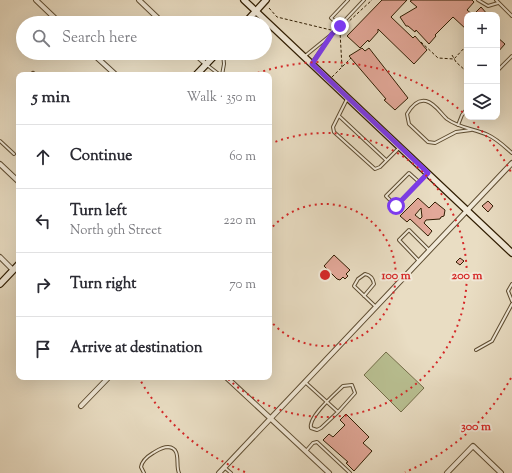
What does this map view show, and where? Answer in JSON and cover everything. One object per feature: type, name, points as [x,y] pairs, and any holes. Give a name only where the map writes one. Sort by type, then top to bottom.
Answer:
[{"type":"street","points":[[36,0],[53,16]]},
{"type":"street","points":[[139,0],[156,16]]},
{"type":"street","points":[[244,0],[260,16]]},
{"type":"street","points":[[252,16],[266,0]]},
{"type":"street","points":[[272,27],[512,253]]},
{"type":"street","points":[[99,60],[111,71]]},
{"type":"street","points":[[202,60],[206,64]]},
{"type":"street","points":[[199,72],[210,60]]},
{"type":"street","points":[[219,473],[512,163]]},
{"type":"street","points":[[0,164],[16,179]]},
{"type":"street","points":[[0,257],[13,270]]},
{"type":"street","points":[[0,284],[16,267]]},
{"type":"street","points":[[81,406],[106,380]]},
{"type":"street","points":[[229,380],[329,473]]},
{"type":"street","points":[[447,473],[472,446],[501,473]]},
{"type":"lane","points":[[340,26],[331,18],[348,0]]},
{"type":"lane","points":[[304,57],[332,34],[364,0]]},
{"type":"lane","points":[[478,0],[488,6],[498,3]]},
{"type":"lane","points":[[496,0],[512,16]]},
{"type":"lane","points":[[312,64],[332,34]]},
{"type":"lane","points":[[500,69],[512,56]]},
{"type":"lane","points":[[222,72],[224,60]]},
{"type":"lane","points":[[206,64],[217,72]]},
{"type":"lane","points":[[348,98],[333,127],[334,132],[375,169],[378,169],[400,147]]},
{"type":"lane","points":[[471,130],[456,132],[435,143],[428,142],[408,124],[407,114],[414,104],[424,101],[431,103],[448,120],[493,138],[512,153]]},
{"type":"lane","points":[[458,124],[464,113]]},
{"type":"lane","points":[[339,116],[387,160]]},
{"type":"lane","points":[[0,141],[14,154]]},
{"type":"lane","points":[[419,182],[409,173],[386,196],[396,206],[428,173]]},
{"type":"lane","points":[[420,261],[399,240],[409,230],[429,250]]},
{"type":"lane","points":[[364,296],[374,284],[373,278],[368,274],[364,274],[358,278],[354,286],[364,296],[376,307]]},
{"type":"lane","points":[[476,350],[492,341],[512,302],[508,291],[512,284]]},
{"type":"lane","points":[[305,382],[338,412]]},
{"type":"lane","points":[[352,385],[355,389],[354,396],[338,412],[322,428],[317,430],[311,428],[311,421],[327,402],[343,386],[352,385]]},
{"type":"lane","points":[[306,451],[313,443],[317,442],[350,473]]},
{"type":"lane","points":[[144,473],[141,467],[146,459],[161,448],[170,447],[176,452],[176,466],[179,473]]},
{"type":"lane","points":[[224,468],[231,473]]},
{"type":"path","points":[[342,67],[341,30],[372,0]]},
{"type":"path","points":[[269,8],[277,17],[331,30]]},
{"type":"path","points":[[421,42],[438,58],[454,58],[464,48]]},
{"type":"path","points":[[452,55],[464,69]]},
{"type":"path","points":[[331,78],[351,58]]},
{"type":"path","points":[[342,61],[348,60]]},
{"type":"green space","points":[[386,352],[424,388],[401,412],[364,375]]},
{"type":"building","points":[[382,0],[407,0],[391,17],[413,38],[415,36],[427,50],[414,64],[378,29],[378,32],[369,42],[368,40],[360,48],[347,36]]},
{"type":"building","points":[[472,0],[474,2],[467,10],[469,12],[464,12],[464,27],[453,17],[435,35],[436,36],[429,44],[416,30],[415,32],[406,26],[400,17],[417,7],[410,1]]},
{"type":"building","points":[[481,7],[485,12],[476,12]]},
{"type":"building","points":[[500,40],[505,44],[500,50]]},
{"type":"building","points":[[362,48],[365,51],[369,48],[408,98],[395,110],[384,100],[386,99],[349,56]]},
{"type":"building","points":[[418,198],[429,208],[435,202],[445,210],[444,216],[440,219],[426,220],[424,223],[432,231],[428,236],[410,219],[407,222],[400,216]],"holes":[[[421,208],[422,217],[420,219],[415,215]]]},
{"type":"building","points":[[488,201],[493,206],[488,212],[482,206]]},
{"type":"building","points":[[334,255],[350,270],[346,274],[348,276],[345,279],[343,277],[340,280],[337,279],[324,266]]},
{"type":"building","points":[[460,258],[464,261],[460,265],[456,262]]},
{"type":"building","points":[[346,414],[369,437],[363,443],[372,451],[354,471],[346,463],[348,462],[323,440],[329,434],[333,437],[345,425],[340,420]]},
{"type":"route","points":[[340,26],[332,34],[312,64],[428,173],[396,206]]}]
